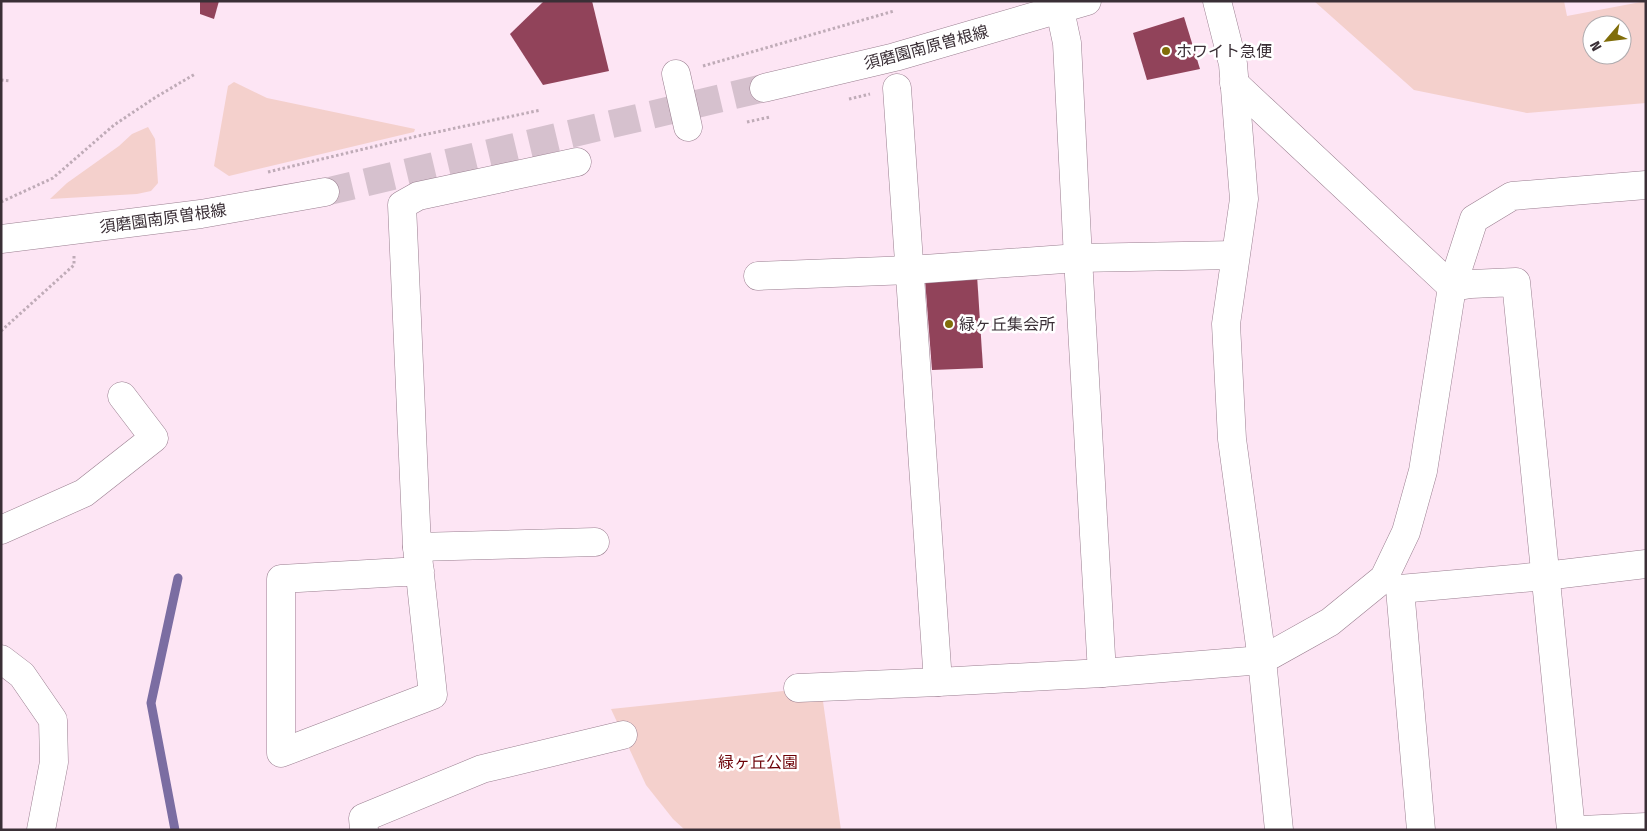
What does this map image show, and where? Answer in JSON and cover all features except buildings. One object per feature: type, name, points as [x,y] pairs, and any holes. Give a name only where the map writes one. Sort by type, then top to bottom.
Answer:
[{"type":"street","name":"須磨園南原曽根線","points":[[764,88],[895,57],[1087,1]]},
{"type":"street","points":[[1217,1],[1233,64],[1244,198],[1226,324],[1232,439],[1262,660],[1279,830]]},
{"type":"street","points":[[1060,10],[1067,43],[1102,673]]},
{"type":"street","points":[[676,74],[688,127]]},
{"type":"street","points":[[1234,83],[1452,287]]},
{"type":"street","points":[[897,88],[938,682]]},
{"type":"street","points":[[577,162],[418,196],[402,205],[418,559],[433,695],[281,753],[281,579],[418,559],[595,542]]},
{"type":"street","points":[[798,688],[1102,673],[1262,660],[1330,622],[1384,578],[1406,532],[1423,471],[1452,287],[1474,220],[1512,196],[1646,185]]},
{"type":"street","name":"須磨園南原曽根線","points":[[1,239],[200,214],[324,192]]},
{"type":"street","points":[[758,276],[910,270],[1078,258],[1235,255]]},
{"type":"street","points":[[1452,287],[1471,284],[1516,282],[1571,830]]},
{"type":"street","points":[[1,530],[84,493],[154,438],[122,396]]},
{"type":"street","points":[[1421,830],[1400,589],[1545,576],[1646,564]]},
{"type":"street","points":[[1,659],[22,675],[53,720],[54,762],[41,830]]},
{"type":"street","points":[[364,830],[363,818],[482,769],[623,735]]},
{"type":"street","points":[[1581,830],[1646,827]]},
{"type":"path","points":[[676,74],[894,11]]},
{"type":"path","points":[[1,202],[52,178],[114,125],[195,74]]},
{"type":"path","points":[[1,80],[10,81]]},
{"type":"path","points":[[265,173],[418,136],[541,110]]},
{"type":"path","points":[[1,331],[74,265],[74,255]]},
{"type":"green space","points":[[1314,1],[1564,1],[1567,16],[1646,1],[1646,103],[1527,113],[1414,90]]},
{"type":"green space","points":[[234,82],[267,98],[415,129],[414,132],[229,176],[214,166],[228,86]]},
{"type":"green space","points":[[148,127],[155,139],[158,183],[151,191],[137,194],[50,199],[67,183],[119,146],[132,134]]},
{"type":"green space","name":"緑ヶ丘公園","points":[[821,687],[841,830],[685,830],[673,819],[646,785],[611,709]]},
{"type":"waterway","points":[[175,830],[151,703],[178,578]]},
{"type":"tunnel","points":[[325,192],[764,88]]},
{"type":"place","name":"ホワイト急便","points":[[1166,51]]},
{"type":"place","name":"緑ヶ丘集会所","points":[[949,324]]}]
